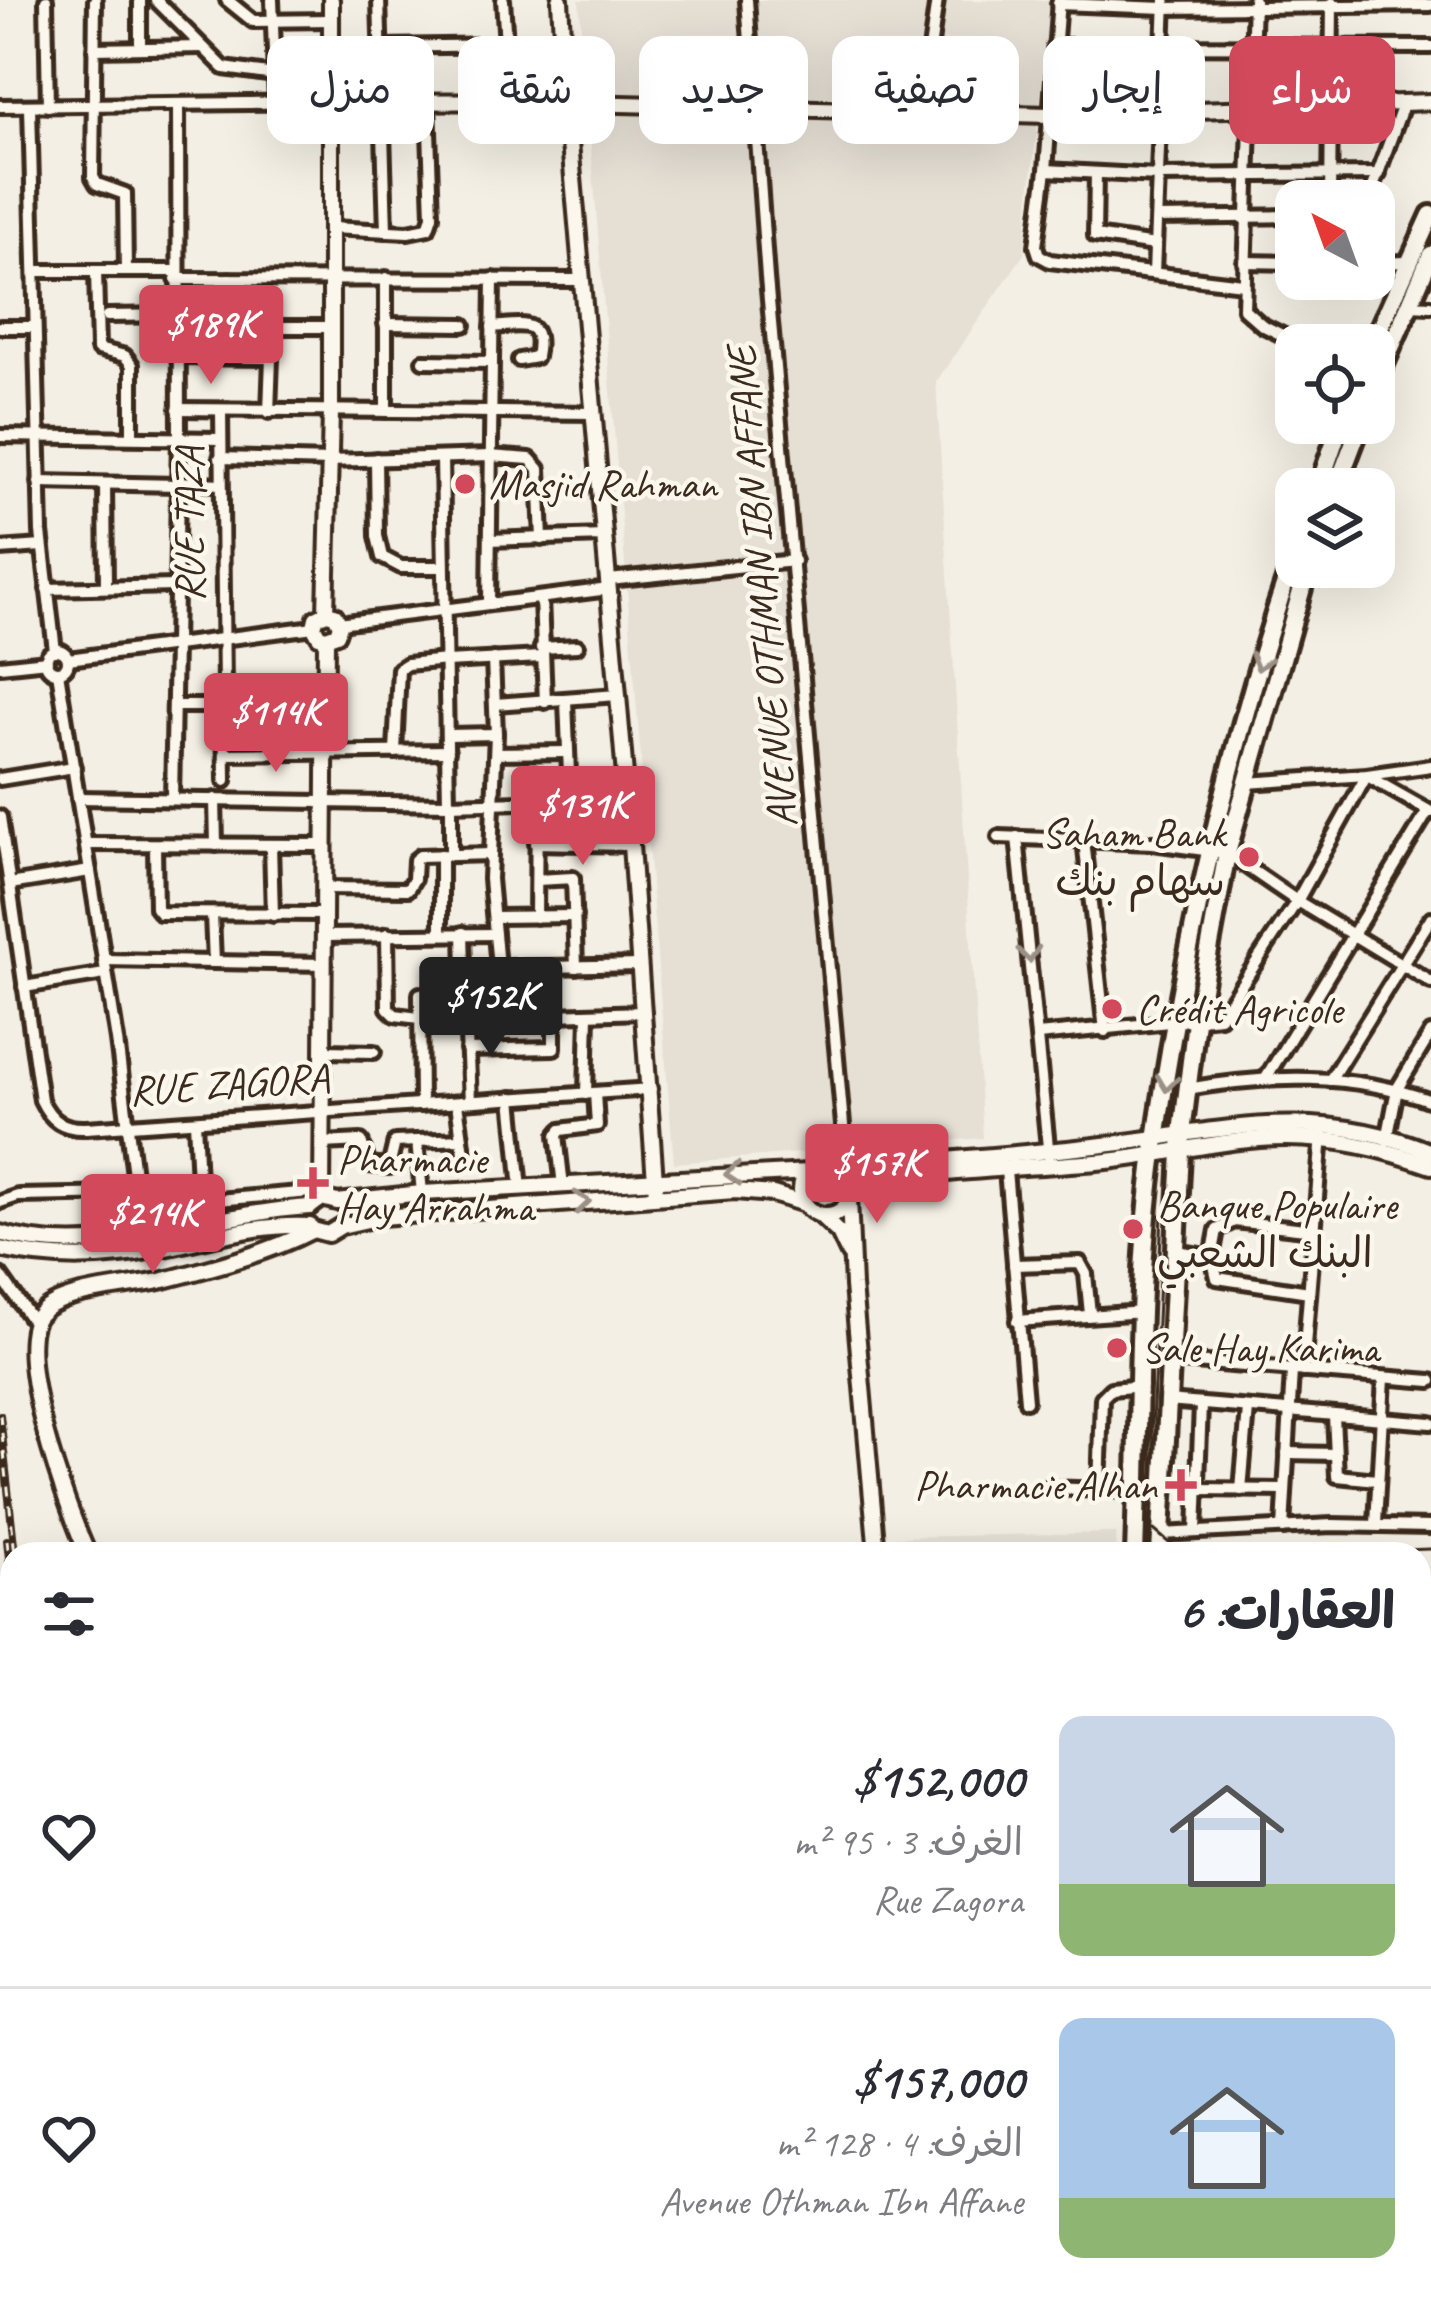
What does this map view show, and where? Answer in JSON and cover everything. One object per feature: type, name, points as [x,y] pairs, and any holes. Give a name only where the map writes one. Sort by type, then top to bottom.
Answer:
[{"type":"main road","points":[[1381,324],[1431,214]]},
{"type":"main road","points":[[1395,338],[1431,255]]},
{"type":"main road","points":[[1136,1542],[1154,1156],[1176,1024],[1219,851],[1247,706],[1284,588]]},
{"type":"main road","points":[[1161,1542],[1182,1142],[1219,851],[1246,783],[1302,588]]},
{"type":"street","points":[[46,0],[48,106]]},
{"type":"street","points":[[95,0],[94,181],[122,190],[127,200],[126,271]]},
{"type":"street","points":[[140,0],[140,48]]},
{"type":"street","points":[[156,0],[224,68],[267,74]]},
{"type":"street","points":[[227,0],[253,21],[332,20]]},
{"type":"street","points":[[272,0],[273,36]]},
{"type":"street","points":[[331,0],[332,36]]},
{"type":"street","points":[[379,0],[380,36]]},
{"type":"street","points":[[502,0],[505,36]]},
{"type":"street","points":[[560,0],[562,36]]},
{"type":"street","name":"AVENUE OTHMAN IBN AFFANE","points":[[747,0],[750,36]]},
{"type":"street","points":[[932,36],[937,0]]},
{"type":"street","points":[[1055,36],[1059,2],[1431,5]]},
{"type":"street","points":[[1253,3],[1253,36]]},
{"type":"street","points":[[1331,36],[1332,3]]},
{"type":"street","points":[[1164,36],[1165,4]]},
{"type":"street","points":[[94,50],[202,46]]},
{"type":"street","points":[[1395,47],[1431,47]]},
{"type":"street","points":[[1395,102],[1431,102]]},
{"type":"street","points":[[1377,180],[1404,102]]},
{"type":"street","points":[[0,106],[267,103]]},
{"type":"street","points":[[172,799],[179,438],[178,105]]},
{"type":"street","points":[[30,107],[39,482],[51,670],[65,668],[68,658]]},
{"type":"street","points":[[326,613],[331,144]]},
{"type":"street","points":[[383,144],[386,232]]},
{"type":"street","points":[[331,228],[422,230],[430,223],[429,144]]},
{"type":"street","points":[[570,144],[656,1187]]},
{"type":"street","name":"AVENUE OTHMAN IBN AFFANE","points":[[758,144],[844,1136],[837,1168]]},
{"type":"street","points":[[1047,144],[1036,246],[1039,255],[1050,261],[1243,284]]},
{"type":"street","points":[[1154,273],[1159,144]]},
{"type":"street","points":[[1249,144],[1244,309],[1275,332]]},
{"type":"street","points":[[1330,144],[1330,180]]},
{"type":"street","points":[[1046,170],[1158,176],[1379,174]]},
{"type":"street","points":[[1096,173],[1095,236],[1155,245]]},
{"type":"street","points":[[1157,218],[1275,217]]},
{"type":"street","points":[[1244,262],[1275,263]]},
{"type":"street","points":[[1395,262],[1407,262]]},
{"type":"street","points":[[35,271],[230,278],[583,280]]},
{"type":"street","points":[[96,271],[98,349],[125,356],[132,365],[132,436]]},
{"type":"street","points":[[229,357],[230,278]]},
{"type":"street","points":[[386,278],[386,411]]},
{"type":"street","points":[[489,603],[493,279]]},
{"type":"street","points":[[1409,305],[1431,306]]},
{"type":"street","points":[[107,316],[176,315]]},
{"type":"street","points":[[385,325],[464,325]]},
{"type":"street","points":[[492,327],[528,325],[535,329],[536,357],[519,360]]},
{"type":"street","points":[[0,327],[34,327]]},
{"type":"street","points":[[269,412],[271,334],[276,328],[331,328]]},
{"type":"street","points":[[177,357],[270,358]]},
{"type":"street","points":[[423,361],[491,362]]},
{"type":"street","points":[[178,410],[594,413]]},
{"type":"street","name":"RUE TAZA","points":[[221,411],[224,781]]},
{"type":"street","points":[[0,436],[221,439]]},
{"type":"street","points":[[220,458],[530,459],[538,465],[542,539]]},
{"type":"street","points":[[441,933],[449,804],[442,458]]},
{"type":"street","points":[[376,459],[377,536],[382,557],[401,567],[442,567]]},
{"type":"street","points":[[39,482],[221,484]]},
{"type":"street","points":[[105,484],[106,586]]},
{"type":"street","points":[[490,540],[604,536]]},
{"type":"street","points":[[0,549],[42,546]]},
{"type":"street","points":[[339,623],[794,561]]},
{"type":"street","points":[[47,589],[175,586]]},
{"type":"street","points":[[541,598],[545,702]]},
{"type":"street","points":[[326,613],[339,623],[337,634],[326,638],[314,627],[316,618],[326,613]]},
{"type":"street","points":[[68,658],[314,627]]},
{"type":"street","points":[[83,1542],[53,1467],[32,1358],[34,1323],[43,1310],[69,1297],[168,1279],[284,1243],[312,1228],[323,1199],[326,638]]},
{"type":"street","points":[[395,752],[399,669],[407,664],[493,659],[577,646]]},
{"type":"street","points":[[0,666],[63,652],[68,658]]},
{"type":"street","points":[[493,659],[496,753],[491,854],[498,967]]},
{"type":"street","points":[[58,672],[129,1124],[133,1190]]},
{"type":"street","points":[[495,704],[618,695]]},
{"type":"street","points":[[566,701],[569,798]]},
{"type":"street","points":[[174,706],[223,706]]},
{"type":"street","points":[[449,735],[496,734]]},
{"type":"street","points":[[225,754],[448,751]]},
{"type":"street","points":[[496,753],[567,752]]},
{"type":"street","points":[[1246,783],[1368,776],[1431,766]]},
{"type":"street","points":[[0,779],[74,767]]},
{"type":"street","points":[[1266,1078],[1429,812],[1368,776]]},
{"type":"street","points":[[1038,1035],[1176,1024],[1217,1019],[1225,1013],[1298,901],[1368,776]]},
{"type":"street","points":[[78,798],[449,804],[626,799]]},
{"type":"street","points":[[215,800],[216,845]]},
{"type":"street","points":[[536,917],[537,800]]},
{"type":"street","points":[[0,817],[24,987],[105,967],[325,964]]},
{"type":"street","points":[[998,837],[1219,851],[1431,982]]},
{"type":"street","points":[[1017,837],[1049,1158]]},
{"type":"street","points":[[1084,840],[1105,1031]]},
{"type":"street","points":[[86,844],[324,844]]},
{"type":"street","points":[[536,844],[631,845]]},
{"type":"street","points":[[271,845],[273,915]]},
{"type":"street","points":[[155,846],[157,910],[212,915],[325,914]]},
{"type":"street","points":[[325,887],[408,889],[416,859],[491,854]]},
{"type":"street","points":[[10,884],[90,871]]},
{"type":"street","points":[[537,880],[573,878],[576,967]]},
{"type":"street","points":[[212,915],[214,962]]},
{"type":"street","points":[[494,917],[575,916]]},
{"type":"street","points":[[1330,1080],[1431,918]]},
{"type":"street","points":[[388,934],[388,1008],[395,1015],[419,1018]]},
{"type":"street","points":[[464,934],[464,1153]]},
{"type":"street","points":[[325,936],[495,934]]},
{"type":"street","points":[[464,969],[639,965]]},
{"type":"street","points":[[492,1001],[510,996],[512,966]]},
{"type":"street","name":"RUE ZAGORA","points":[[24,987],[41,1100],[51,1118],[70,1128],[651,1089]]},
{"type":"street","points":[[420,994],[421,1105]]},
{"type":"street","points":[[467,1049],[554,1048],[554,1015],[644,1012]]},
{"type":"street","points":[[563,1186],[557,1135],[562,1130],[596,1126],[588,1014]]},
{"type":"street","points":[[1386,1143],[1397,1089],[1431,1034]]},
{"type":"street","points":[[326,1051],[374,1052]]},
{"type":"street","points":[[1187,1089],[1266,1078],[1330,1080],[1397,1089],[1431,1101]]},
{"type":"street","points":[[512,1098],[521,1189]]},
{"type":"street","points":[[195,1121],[199,1202]]},
{"type":"street","points":[[1,1243],[42,1258],[108,1257],[280,1225],[328,1234],[381,1216],[809,1172],[823,1165],[1154,1156],[1240,1124],[1431,1152]]},
{"type":"street","points":[[1283,1528],[1289,1412],[1309,1292],[1322,1133]]},
{"type":"street","points":[[133,1190],[153,1204],[563,1186],[656,1187],[760,1192],[836,1212],[850,1193],[1006,1170],[1157,1137],[1182,1142]]},
{"type":"street","points":[[323,1143],[361,1141],[367,1164],[382,1167],[392,1165],[394,1143],[462,1139]]},
{"type":"street","points":[[417,1141],[422,1193]]},
{"type":"street","points":[[1386,1143],[1431,1166]]},
{"type":"street","points":[[837,1168],[850,1193],[876,1542]]},
{"type":"street","points":[[1006,1170],[1026,1401]]},
{"type":"street","points":[[809,1172],[801,1186],[811,1209],[839,1233],[852,1258]]},
{"type":"street","points":[[0,1202],[18,1196],[133,1190]]},
{"type":"street","points":[[323,1199],[344,1216],[341,1226]]},
{"type":"street","points":[[1,1243],[118,1242],[323,1199]]},
{"type":"street","points":[[1309,1292],[1216,1279],[1212,1257],[1217,1230],[1230,1222],[1314,1230]]},
{"type":"street","points":[[280,1225],[292,1234],[284,1243]]},
{"type":"street","points":[[1177,1251],[1212,1257]]},
{"type":"street","points":[[1014,1265],[1080,1263],[1090,1314]]},
{"type":"street","points":[[0,1275],[34,1323]]},
{"type":"street","points":[[1017,1321],[1143,1312]]},
{"type":"street","points":[[1169,1360],[1431,1381]]},
{"type":"street","points":[[1376,1524],[1384,1378]]},
{"type":"street","points":[[1100,1491],[1102,1397],[1111,1389],[1142,1386]]},
{"type":"street","points":[[1167,1401],[1431,1424]]},
{"type":"street","points":[[1196,1532],[1201,1405]]},
{"type":"street","points":[[1241,1490],[1248,1409]]},
{"type":"street","points":[[1334,1416],[1337,1476],[1377,1480]]},
{"type":"street","points":[[1287,1453],[1335,1454]]},
{"type":"street","points":[[1046,1488],[1138,1491]]},
{"type":"street","points":[[1198,1490],[1286,1490]]},
{"type":"street","points":[[1161,1534],[1376,1524],[1431,1526]]},
{"type":"shaded area","points":[[579,0],[1050,0],[1024,254],[936,382],[983,1138],[674,1163],[591,144],[615,144],[615,36],[582,36]]},
{"type":"shaded area","points":[[1116,1533],[1116,1542],[896,1542],[896,1537]]},
{"type":"tram line","points":[[1147,1542],[1162,1214]]},
{"type":"tram line","points":[[1154,1530],[1168,1542]]},
{"type":"railway","points":[[0,1415],[14,1542]]},
{"type":"place","name":"Masjid Rahman","points":[[465,484]]},
{"type":"place","name":"Saham Bank سهام بنك","points":[[1249,857]]},
{"type":"place","name":"Crédit Agricole","points":[[1112,1009]]},
{"type":"place","name":"Pharmacie Hay Arrahma","points":[[313,1183]]},
{"type":"place","name":"Banque Populaire البنك الشعبي","points":[[1133,1229]]},
{"type":"place","name":"Sale Hay Karima","points":[[1117,1348]]},
{"type":"place","name":"Pharmacie Alhan","points":[[1181,1485]]}]
